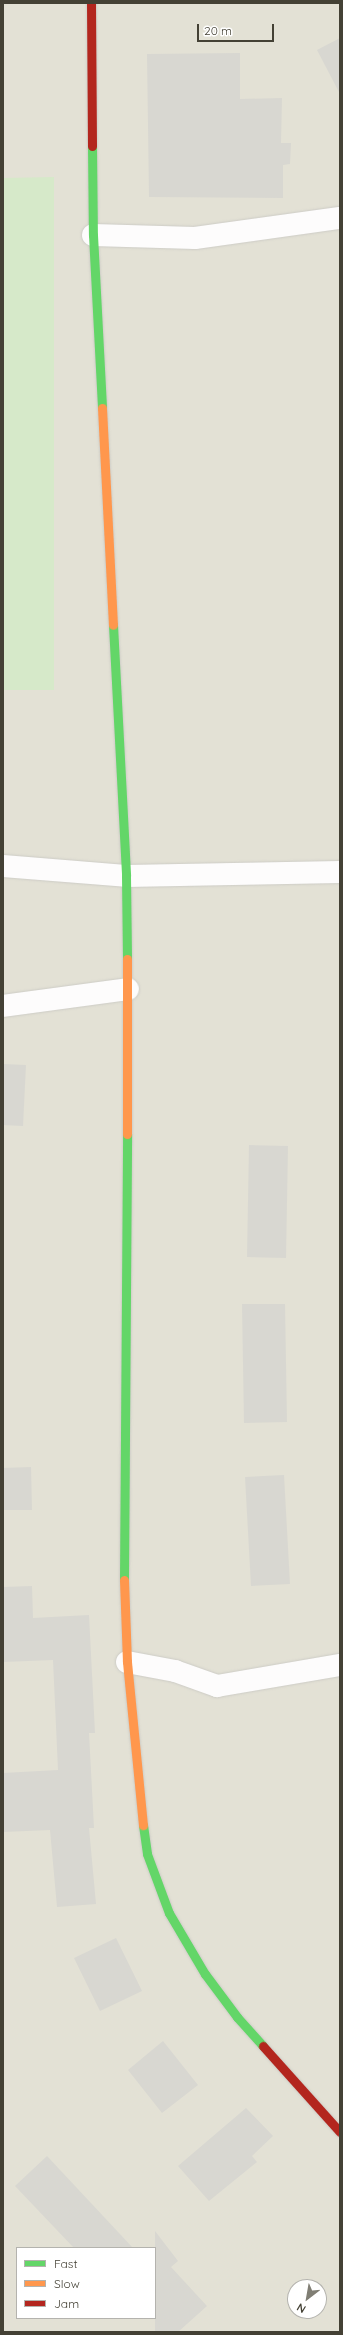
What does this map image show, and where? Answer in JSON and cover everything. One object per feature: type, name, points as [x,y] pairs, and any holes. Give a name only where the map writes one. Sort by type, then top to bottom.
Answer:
[{"type":"street","points":[[91,3],[93,235],[126,876],[128,989],[124,1559],[127,1662],[147,1854],[169,1913],[205,1974],[237,2017],[340,2132]]},
{"type":"street","points":[[93,235],[195,238],[340,218]]},
{"type":"street","points":[[3,866],[126,876],[340,872]]},
{"type":"street","points":[[3,1006],[128,989]]},
{"type":"street","points":[[127,1662],[175,1671],[218,1686],[340,1665]]},
{"type":"shaded area","points":[[3,3],[340,3],[340,2332],[3,2332]]},
{"type":"green space","points":[[54,177],[54,690],[3,690],[3,178]]},
{"type":"building","points":[[340,38],[340,94],[317,50]]},
{"type":"building","points":[[240,53],[240,99],[282,98],[281,143],[291,143],[290,164],[283,165],[283,198],[149,197],[147,54]]},
{"type":"building","points":[[3,1064],[26,1065],[23,1126],[3,1125]]},
{"type":"building","points":[[249,1145],[288,1146],[286,1258],[247,1257]]},
{"type":"building","points":[[242,1304],[285,1304],[287,1422],[244,1423]]},
{"type":"building","points":[[31,1467],[32,1510],[3,1510],[3,1468]]},
{"type":"building","points":[[284,1475],[290,1584],[251,1586],[245,1477]]},
{"type":"building","points":[[32,1586],[33,1618],[89,1615],[95,1733],[89,1733],[94,1828],[89,1828],[96,1904],[57,1907],[50,1830],[3,1832],[3,1773],[58,1770],[53,1660],[3,1662],[3,1587]]},
{"type":"building","points":[[116,1938],[142,1991],[100,2011],[74,1958]]},
{"type":"building","points":[[163,2041],[198,2085],[162,2113],[128,2070]]},
{"type":"building","points":[[246,2108],[273,2136],[252,2156],[257,2162],[209,2201],[178,2166]]},
{"type":"building","points":[[47,2156],[132,2247],[73,2247],[15,2186]]},
{"type":"building","points":[[155,2231],[178,2261],[171,2267],[207,2306],[178,2332],[155,2332]]},
{"type":"traffic: fast","points":[[92,146],[93,235],[102,408]]},
{"type":"traffic: fast","points":[[113,625],[126,876],[127,959]]},
{"type":"traffic: fast","points":[[124,1580],[127,1134]]},
{"type":"traffic: fast","points":[[143,1825],[147,1854],[169,1913],[205,1974],[237,2017],[263,2046]]},
{"type":"traffic: slow","points":[[102,408],[113,625]]},
{"type":"traffic: slow","points":[[127,959],[127,1134]]},
{"type":"traffic: slow","points":[[124,1580],[127,1662],[143,1825]]},
{"type":"traffic: jam","points":[[91,3],[92,146]]},
{"type":"traffic: jam","points":[[263,2046],[340,2132]]}]
